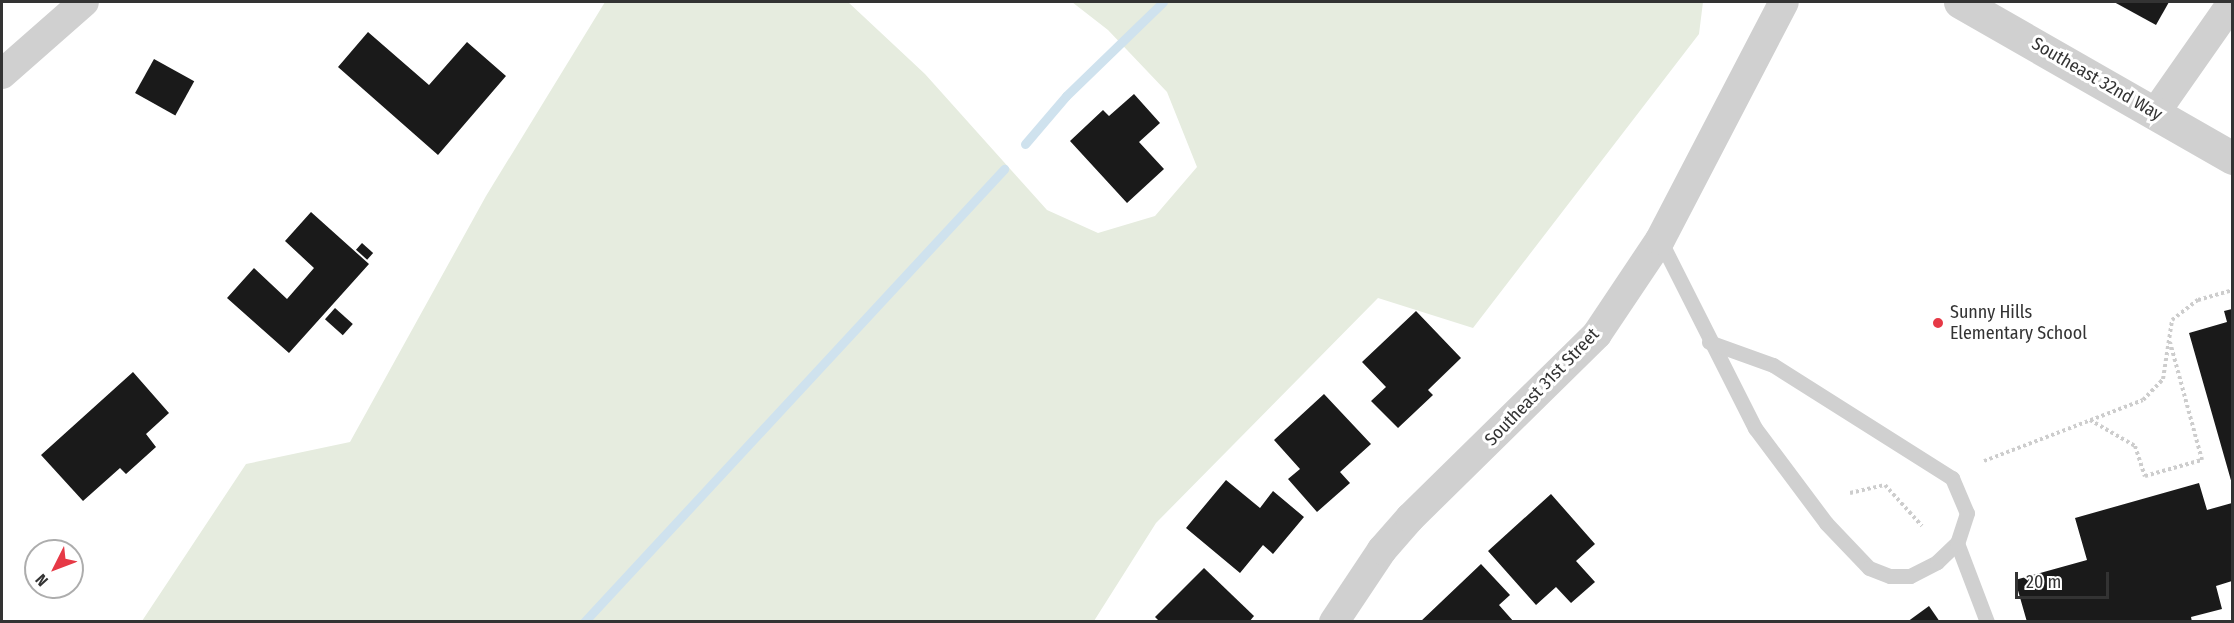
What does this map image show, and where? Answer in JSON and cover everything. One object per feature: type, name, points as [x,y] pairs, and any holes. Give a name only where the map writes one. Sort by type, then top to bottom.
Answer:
[{"type":"street","points":[[2,74],[84,2]]},
{"type":"street","name":"Southeast 31st Street","points":[[1334,621],[1382,550],[1410,518],[1597,334],[1660,240],[1784,2]]},
{"type":"street","name":"Southeast 32nd Way","points":[[1960,2],[2232,158]]},
{"type":"street","points":[[2155,113],[2232,3]]},
{"type":"lane","points":[[1660,240],[1709,342],[1755,428],[1826,523],[1869,568],[1890,576],[1910,576],[1937,562],[1958,543],[1967,513],[1952,478],[1773,365],[1709,342]]},
{"type":"lane","points":[[1958,543],[1987,621]]},
{"type":"path","points":[[1984,461],[2143,400],[2155,389],[2166,367],[2172,320],[2185,307],[2232,290]]},
{"type":"path","points":[[2090,420],[2135,446],[2145,476],[2202,459],[2169,339]]},
{"type":"path","points":[[1850,493],[1885,485],[1922,526]]},
{"type":"shaded area","points":[[605,2],[848,2],[925,74],[1047,210],[1098,233],[1155,216],[1197,167],[1167,92],[1108,30],[1072,2],[1703,2],[1699,34],[1473,328],[1378,298],[1156,523],[1094,621],[142,621],[246,464],[350,442],[486,196]]},
{"type":"building","points":[[2114,2],[2169,2],[2156,25]]},
{"type":"building","points":[[368,32],[429,85],[467,42],[506,76],[438,155],[338,67]]},
{"type":"building","points":[[154,59],[194,81],[175,115],[135,93]]},
{"type":"building","points":[[1134,94],[1160,123],[1139,142],[1164,169],[1127,203],[1070,141],[1103,110],[1109,116]]},
{"type":"building","points":[[311,212],[369,264],[289,353],[227,298],[254,268],[287,299],[314,268],[285,241]]},
{"type":"building","points":[[362,243],[373,253],[367,260],[356,250]]},
{"type":"building","points":[[335,308],[353,324],[343,335],[325,319]]},
{"type":"building","points":[[2232,309],[2232,484],[2189,333],[2227,322],[2224,311]]},
{"type":"building","points":[[1416,311],[1461,358],[1428,390],[1433,395],[1398,428],[1371,401],[1386,387],[1362,362]]},
{"type":"building","points":[[133,372],[169,413],[146,434],[156,447],[126,474],[120,468],[83,501],[41,455]]},
{"type":"building","points":[[1324,394],[1371,444],[1340,472],[1350,483],[1317,512],[1288,479],[1300,469],[1274,440]]},
{"type":"building","points":[[1226,480],[1260,508],[1273,491],[1304,517],[1273,554],[1263,545],[1240,573],[1186,528]]},
{"type":"building","points":[[2199,483],[2207,510],[2232,503],[2232,581],[2216,586],[2222,609],[2191,617],[2192,622],[2027,622],[2015,580],[2087,560],[2075,518]]},
{"type":"building","points":[[1551,494],[1595,544],[1576,561],[1595,582],[1571,603],[1556,587],[1536,605],[1488,551]]},
{"type":"building","points":[[1481,564],[1510,595],[1499,605],[1514,622],[1420,622]]},
{"type":"building","points":[[1204,568],[1254,616],[1249,622],[1160,622],[1155,617]]},
{"type":"building","points":[[1929,606],[1940,622],[1907,622]]},
{"type":"waterway","points":[[1025,144],[1066,96],[1163,2]]},
{"type":"waterway","points":[[584,622],[1004,169]]},
{"type":"place","name":"Sunny Hills Elementary School","points":[[1938,323]]}]
